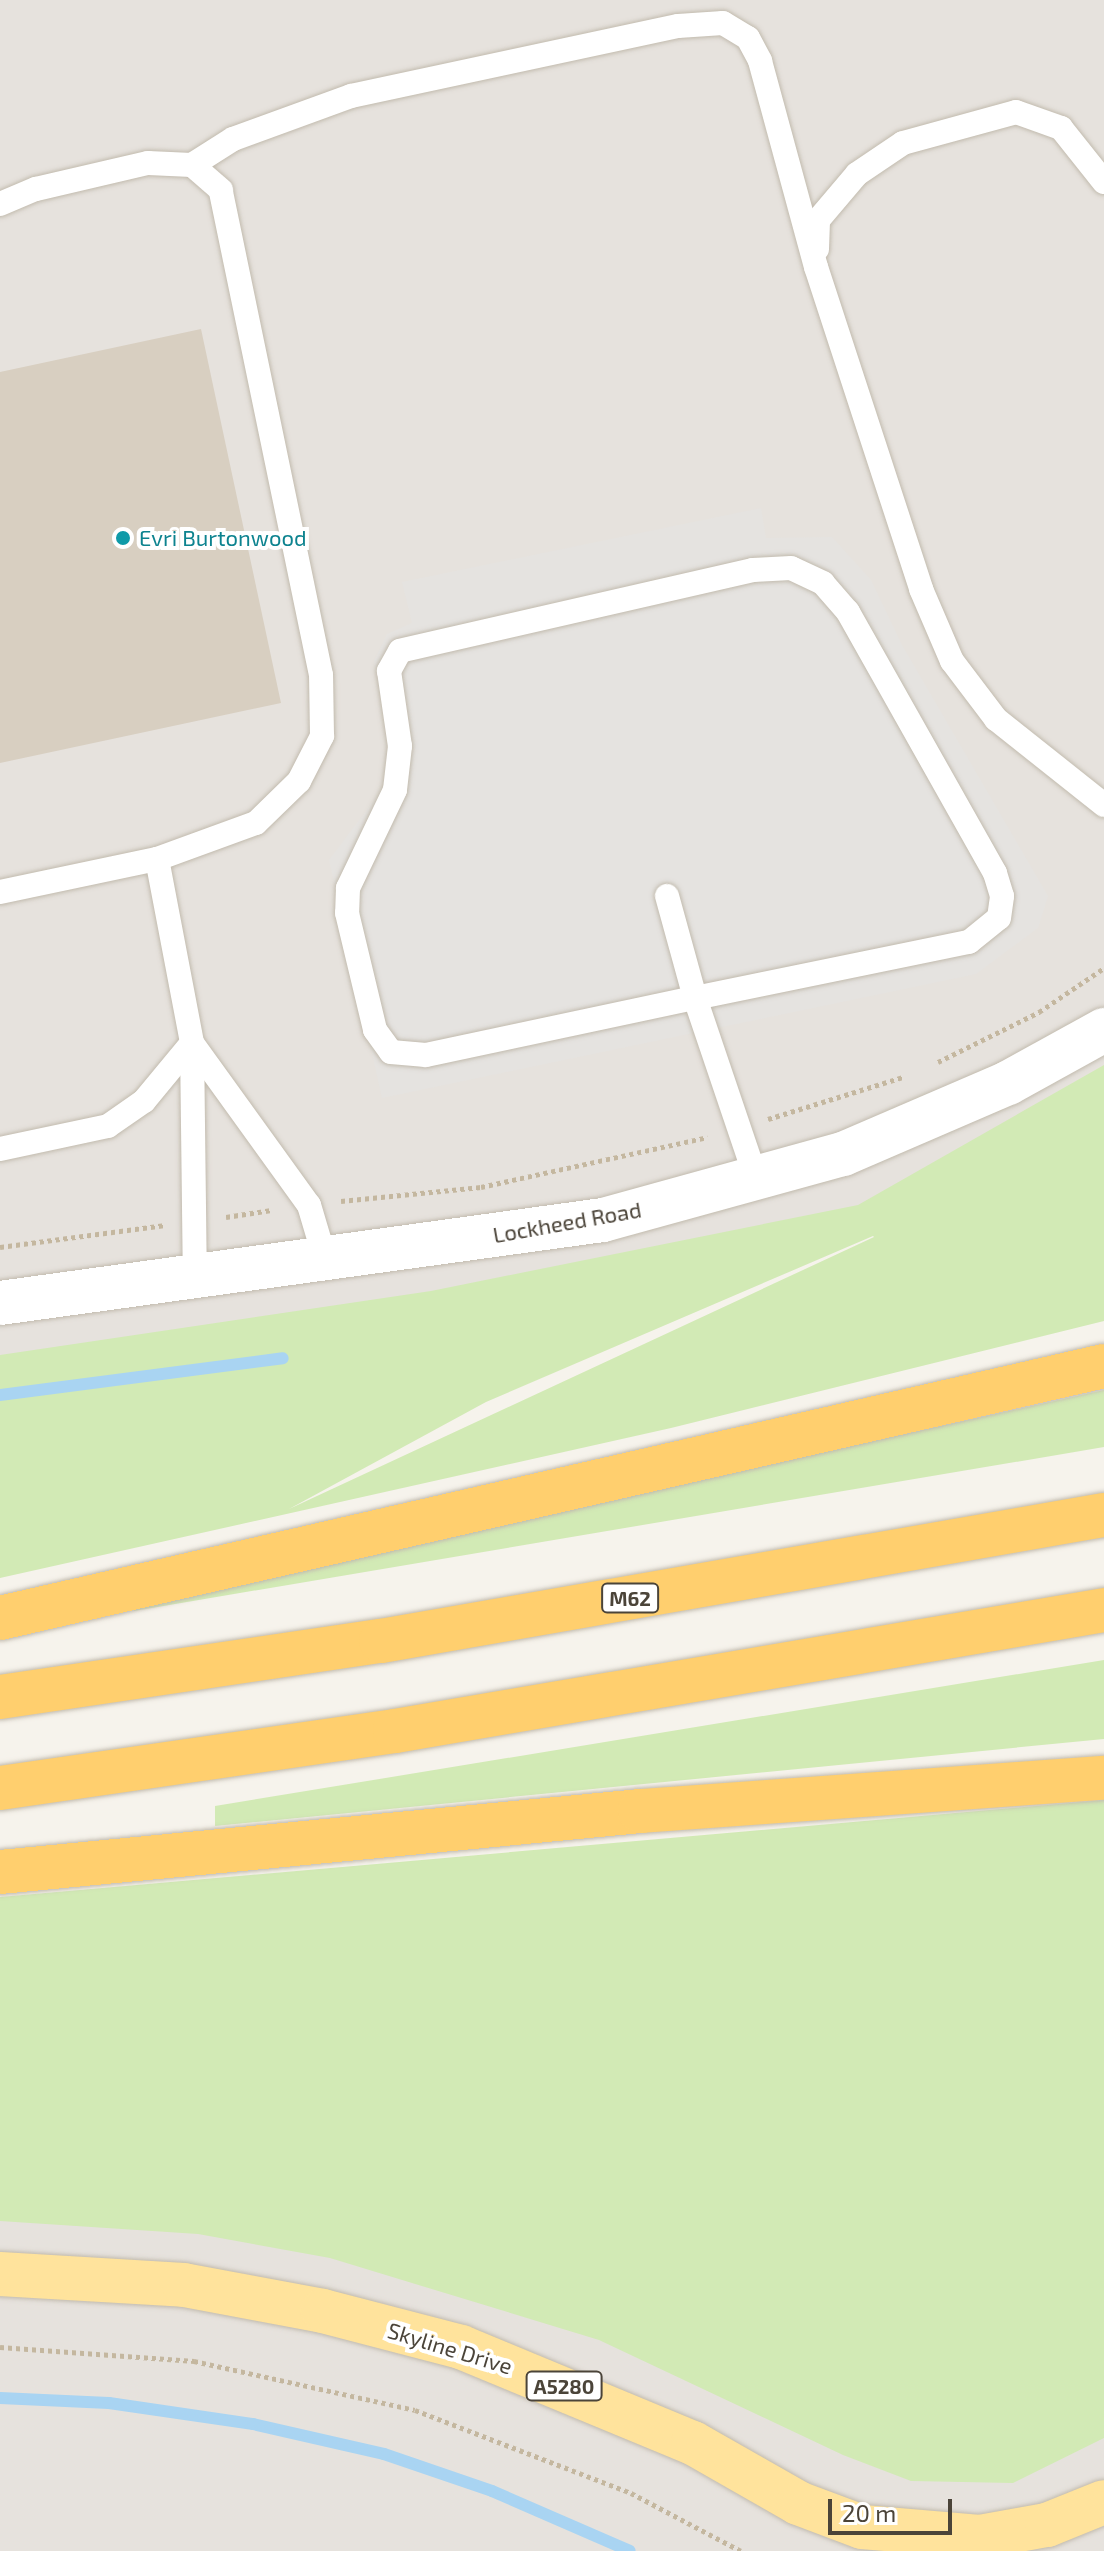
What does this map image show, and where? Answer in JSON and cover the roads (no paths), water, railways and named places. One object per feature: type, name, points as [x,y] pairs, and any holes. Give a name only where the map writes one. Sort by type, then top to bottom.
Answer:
[{"type":"highway","points":[[0,1618],[1104,1366]]},
{"type":"highway","name":"M62","points":[[0,1697],[381,1641],[1104,1515]]},
{"type":"highway","points":[[0,1788],[395,1731],[1104,1610]]},
{"type":"highway","points":[[0,1872],[640,1811],[1104,1778]]},
{"type":"main road","name":"Skyline Drive","points":[[0,2274],[184,2285],[323,2311],[461,2347],[667,2431],[798,2503],[862,2527],[980,2537],[1047,2525],[1104,2502]]},
{"type":"street","name":"Lockheed Road","points":[[0,1303],[603,1220],[843,1154],[1008,1083],[1104,1030]]},
{"type":"lane","points":[[0,204],[36,189],[148,163],[192,165],[233,139],[351,96],[678,26],[723,23],[748,38],[760,61],[816,267],[921,589],[952,661],[996,719],[1104,805]]},
{"type":"lane","points":[[816,267],[818,220],[857,174],[903,143],[1016,112],[1061,128],[1104,182]]},
{"type":"lane","points":[[0,892],[157,859],[256,823],[299,781],[322,736],[321,675],[221,190],[192,165]]},
{"type":"lane","points":[[791,568],[823,583],[848,612],[995,873],[1002,896],[999,918],[969,942],[695,998],[426,1055],[391,1052],[375,1030],[347,913],[348,888],[395,790],[400,746],[389,671],[400,651],[753,570],[791,568]]},
{"type":"lane","points":[[157,859],[192,1043],[195,1277]]},
{"type":"lane","points":[[667,896],[695,998],[756,1178]]},
{"type":"lane","points":[[0,1149],[108,1126],[144,1101],[192,1043]]},
{"type":"lane","points":[[192,1043],[309,1205],[325,1259]]},
{"type":"waterway","points":[[0,1395],[283,1358]]},
{"type":"waterway","points":[[0,2398],[109,2403],[253,2424],[384,2454],[492,2491],[630,2551]]},
{"type":"place","name":"Evri Burtonwood","points":[[123,538]]}]
